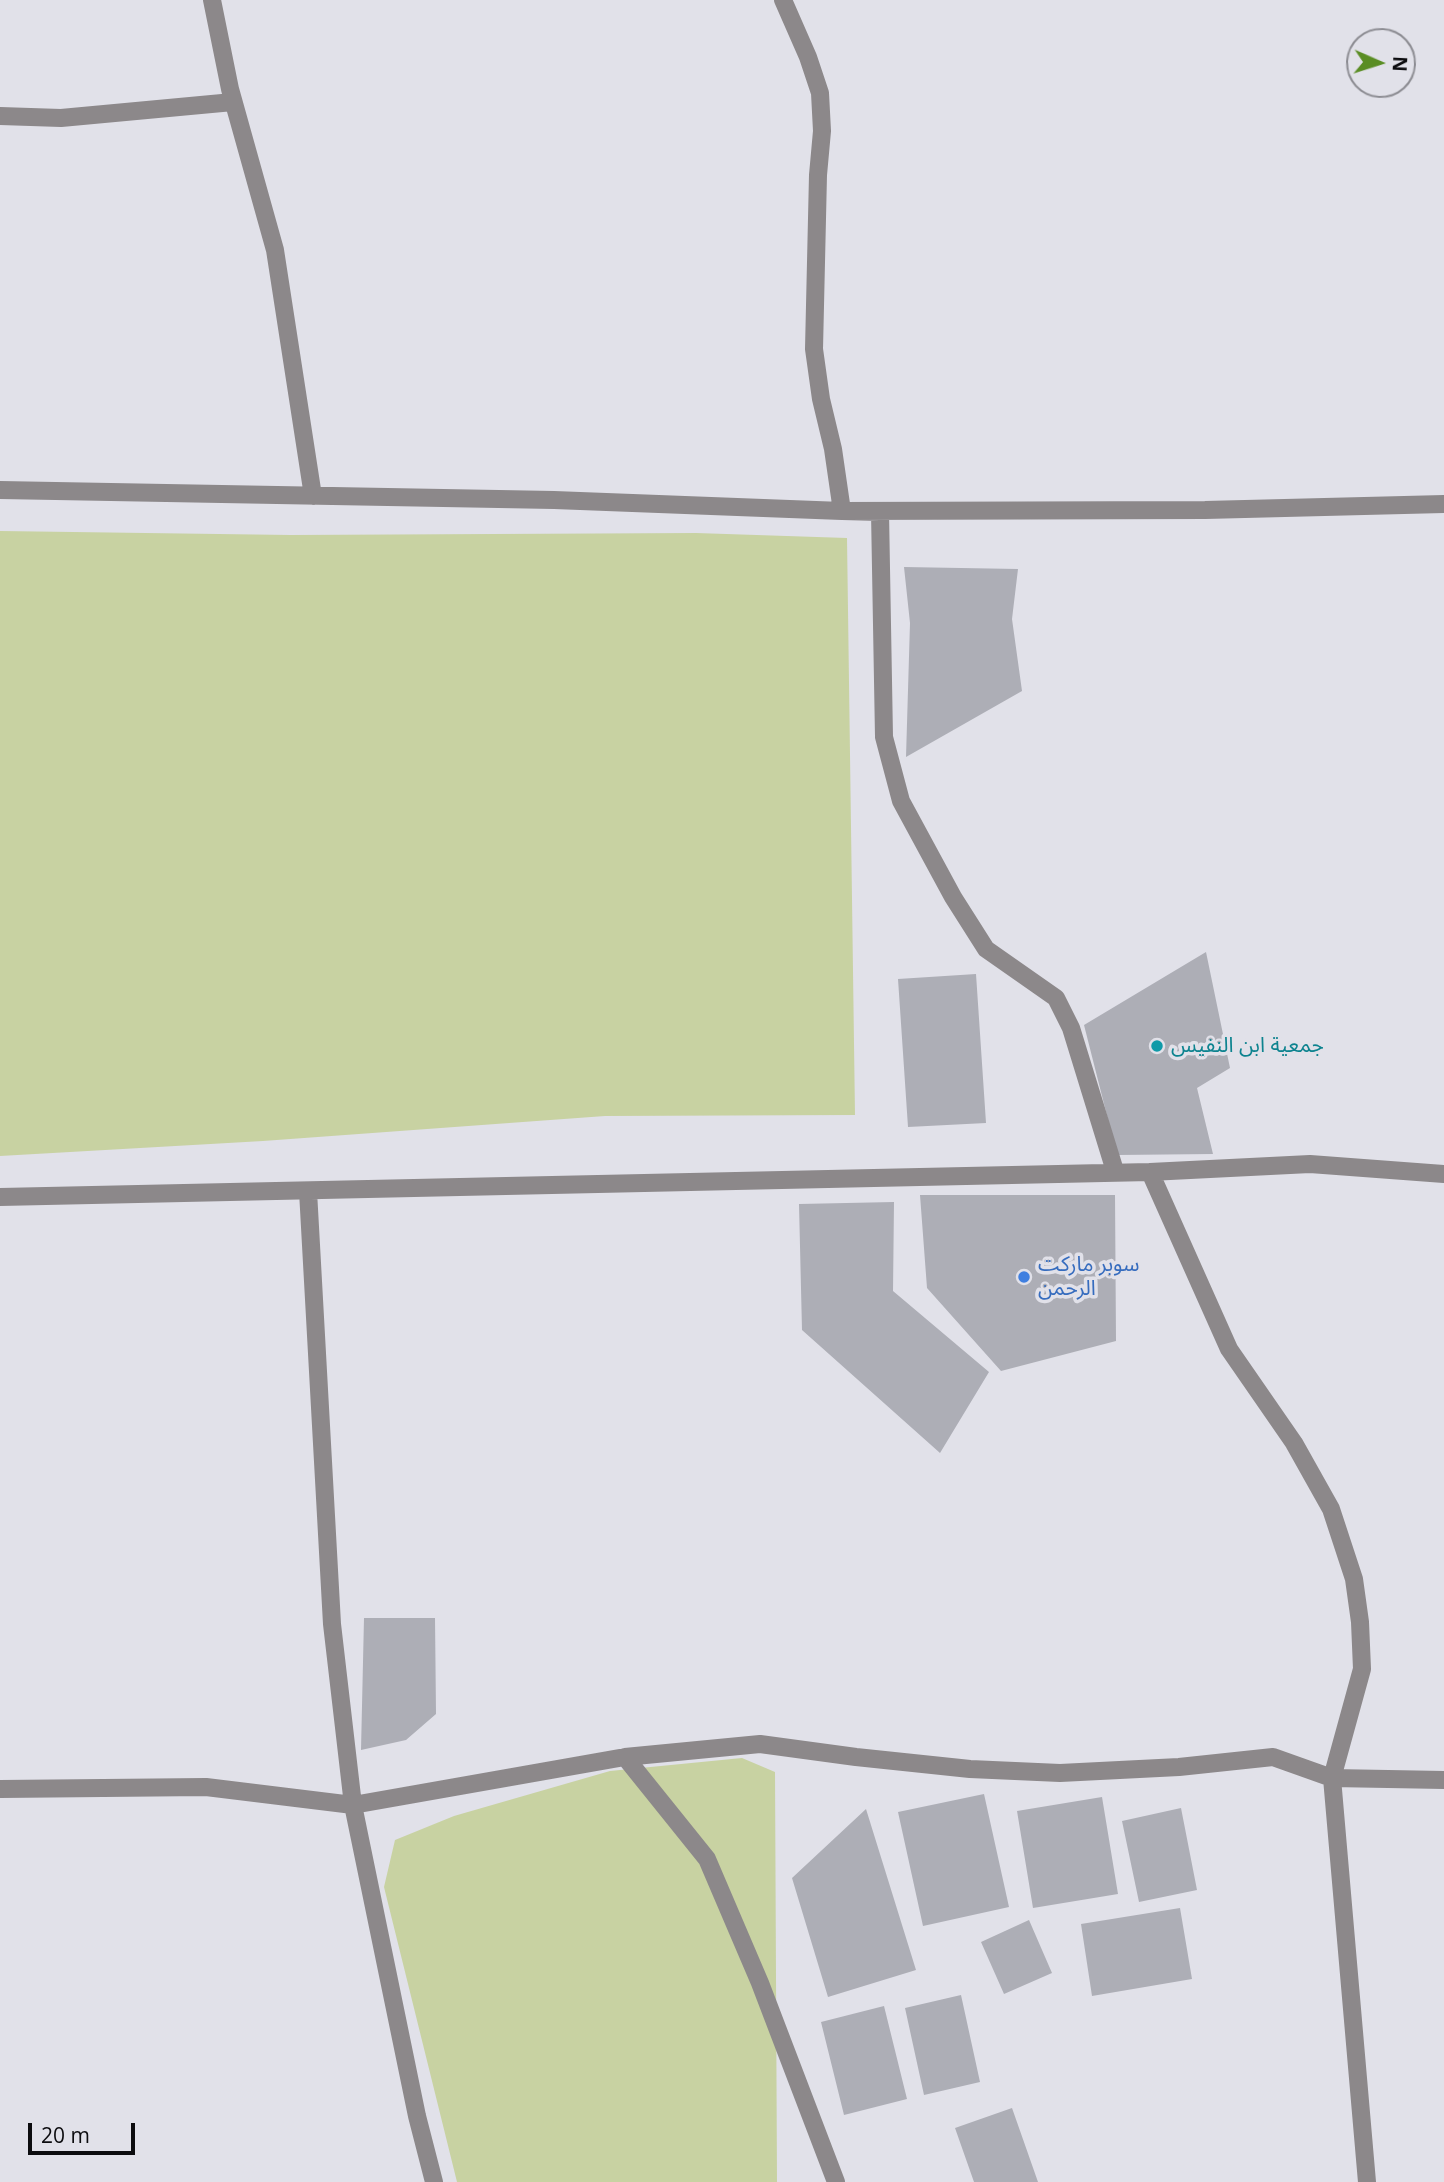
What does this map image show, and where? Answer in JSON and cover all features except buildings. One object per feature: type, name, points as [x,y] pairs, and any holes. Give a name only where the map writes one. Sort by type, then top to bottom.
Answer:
[{"type":"street","points":[[212,0],[233,102],[275,250],[313,496]]},
{"type":"street","points":[[783,0],[808,57],[820,93],[822,131],[818,175],[814,349],[842,511]]},
{"type":"street","points":[[0,116],[61,118],[233,102]]},
{"type":"street","points":[[0,489],[554,500],[880,512],[884,737],[901,801],[953,897],[986,949],[1056,998],[1071,1028],[1115,1171]]},
{"type":"street","points":[[842,511],[1191,510],[1444,504]]},
{"type":"street","points":[[0,1197],[1150,1172],[1310,1164],[1444,1174]]},
{"type":"street","points":[[1150,1172],[1229,1349],[1294,1443],[1331,1509],[1354,1579],[1360,1622],[1362,1669],[1332,1778],[1367,2182]]},
{"type":"street","points":[[308,1191],[332,1624],[353,1805],[417,2116],[434,2182]]},
{"type":"street","points":[[0,1789],[206,1787],[353,1805],[625,1757],[760,1744],[932,1765],[1060,1773],[1179,1767],[1273,1757],[1332,1778],[1444,1780]]},
{"type":"street","points":[[625,1757],[707,1859],[760,1983],[836,2182]]},
{"type":"green space","points":[[0,531],[291,535],[696,533],[847,538],[855,1115],[605,1116],[263,1141],[0,1156]]},
{"type":"green space","points":[[742,1758],[775,1772],[777,2182],[457,2182],[384,1887],[395,1840],[454,1816],[610,1771]]},
{"type":"place","name":"جمعية ابن النفيس","points":[[1157,1046]]},
{"type":"place","name":"سوبر ماركت الرحمن","points":[[1024,1277]]}]
